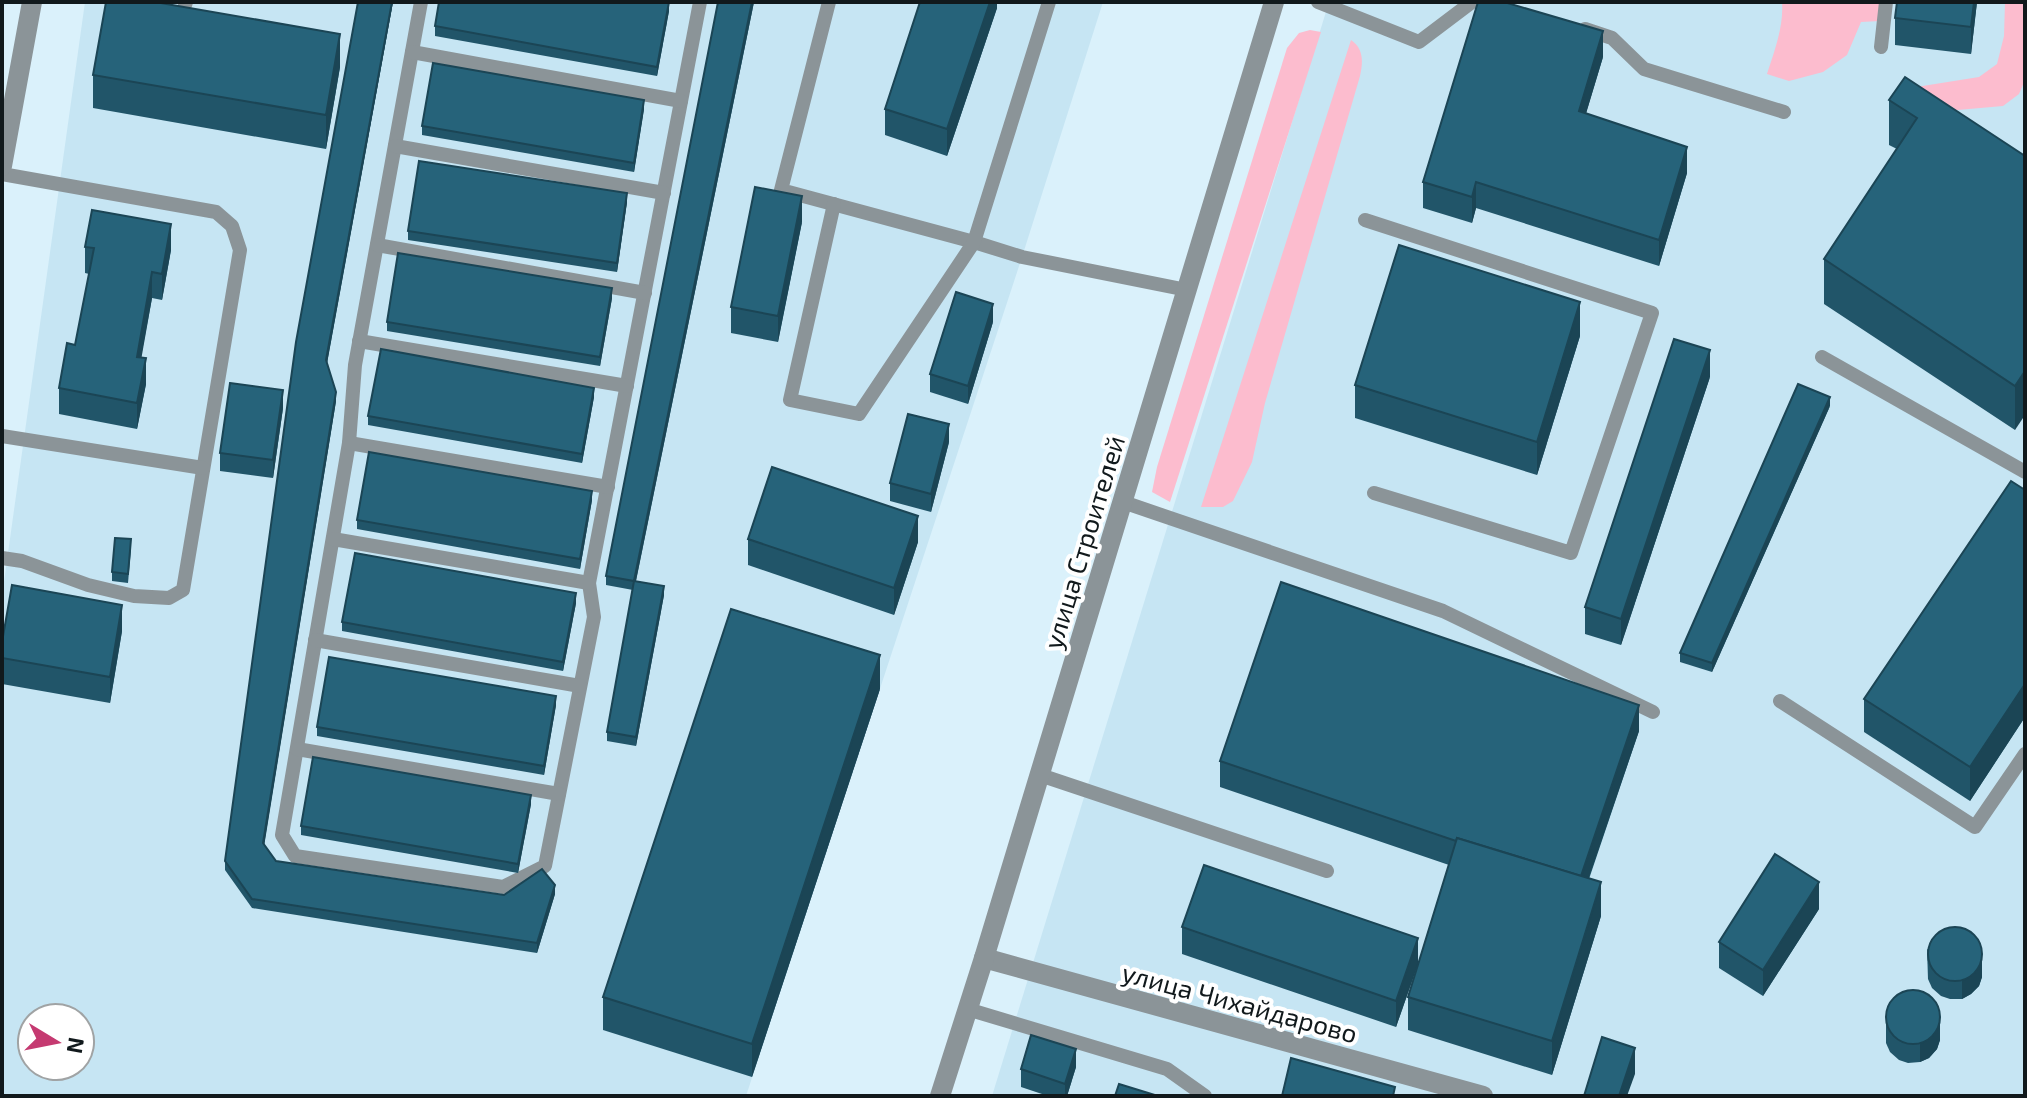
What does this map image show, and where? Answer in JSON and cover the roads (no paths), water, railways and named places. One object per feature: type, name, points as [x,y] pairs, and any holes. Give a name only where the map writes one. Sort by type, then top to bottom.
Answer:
[{"type":"street","points":[[2,166],[32,2]]},
{"type":"street","name":"улица Строителей","points":[[940,1096],[1274,2]]},
{"type":"street","name":"улица Чихайдарово","points":[[984,958],[1483,1096]]},
{"type":"lane","points":[[421,2],[359,341],[349,443],[282,835],[295,856],[503,887],[545,866],[594,617],[589,583],[700,2]]},
{"type":"lane","points":[[829,2],[781,190],[1022,257],[1187,290]]},
{"type":"lane","points":[[834,204],[790,400],[859,414],[974,242],[1049,2]]},
{"type":"lane","points":[[1318,2],[1419,42],[1472,2]]},
{"type":"lane","points":[[1881,47],[1886,2]]},
{"type":"lane","points":[[1570,25],[1612,38],[1644,69],[1784,112]]},
{"type":"lane","points":[[412,52],[681,101]]},
{"type":"lane","points":[[395,146],[664,193]]},
{"type":"lane","points":[[2,174],[216,212],[232,226],[240,250],[183,590],[169,598],[134,596],[88,585],[22,561],[2,558]]},
{"type":"lane","points":[[1365,220],[1652,313],[1571,553],[1374,493]]},
{"type":"lane","points":[[377,245],[645,293]]},
{"type":"lane","points":[[359,341],[627,386]]},
{"type":"lane","points":[[1822,357],[2025,472]]},
{"type":"lane","points":[[2,436],[203,468]]},
{"type":"lane","points":[[349,443],[608,487]]},
{"type":"lane","points":[[1123,502],[1443,611],[1653,712]]},
{"type":"lane","points":[[333,539],[589,583]]},
{"type":"lane","points":[[315,640],[580,686]]},
{"type":"lane","points":[[1780,701],[1975,827],[2025,754]]},
{"type":"lane","points":[[297,749],[559,794]]},
{"type":"lane","points":[[1040,775],[1327,871]]},
{"type":"lane","points":[[967,1009],[1167,1069],[1205,1096]]}]
